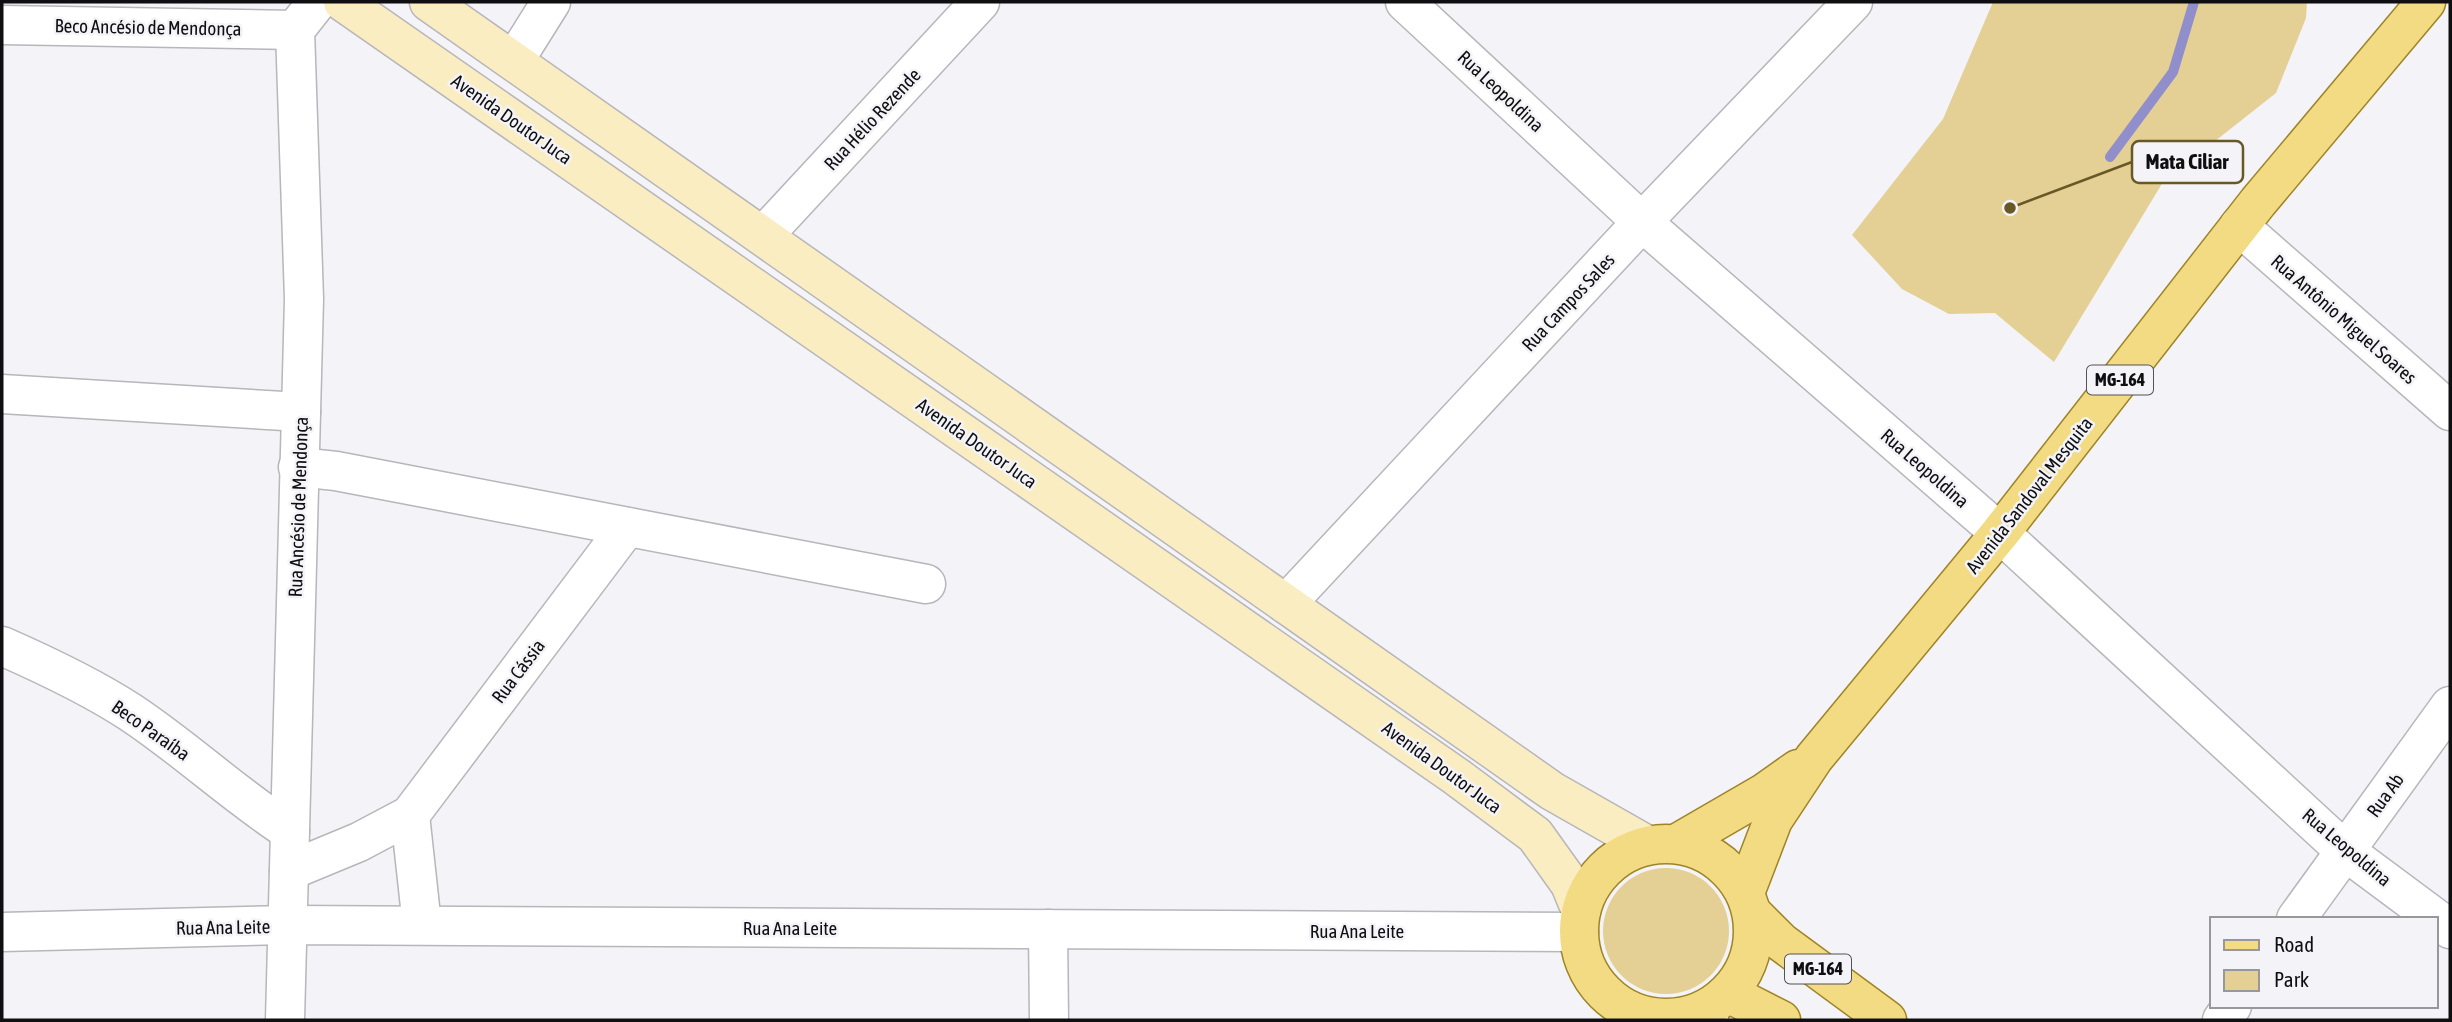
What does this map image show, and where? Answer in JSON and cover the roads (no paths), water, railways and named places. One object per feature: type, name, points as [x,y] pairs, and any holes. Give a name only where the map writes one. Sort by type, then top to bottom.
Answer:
[{"type":"main road","name":"Avenida Doutor Juca","points":[[343,2],[1457,777],[1535,835],[1570,884],[1580,922]]},
{"type":"main road","points":[[429,2],[1552,791],[1662,845]]},
{"type":"main road","name":"Avenida Sandoval Mesquita","points":[[1749,903],[1773,820],[1814,758],[2000,533],[2239,226],[2426,2]]},
{"type":"main road","name":"Avenida Sandoval Mesquita","points":[[1662,845],[1764,793],[1814,758]]},
{"type":"main road","name":"MG-164","points":[[1580,922],[1589,889],[1604,869],[1624,854],[1662,845],[1704,852],[1728,869],[1749,903],[1781,942],[1887,1020]]},
{"type":"main road","name":"MG-164","points":[[1714,1008],[1745,970],[1753,943],[1749,903]]},
{"type":"main road","points":[[1580,922],[1584,961],[1599,986],[1621,1005],[1647,1016],[1677,1018],[1714,1008],[1781,1020]]},
{"type":"street","points":[[514,61],[551,2]]},
{"type":"street","name":"Rua Hélio Rezende","points":[[763,236],[980,2]]},
{"type":"street","name":"Rua Leopoldina","points":[[1405,2],[1642,222],[2000,533],[2345,850],[2434,917]]},
{"type":"street","name":"Rua Campos Sales","points":[[1286,604],[1642,222],[1853,2]]},
{"type":"street","name":"Beco Ancésio de Mendonça","points":[[2,24],[306,16]]},
{"type":"street","name":"Rua Ancésio de Mendonça","points":[[285,1020],[304,299],[306,16]]},
{"type":"street","name":"Rua Antônio Miguel Soares","points":[[2239,226],[2450,411]]},
{"type":"street","points":[[2,394],[301,412]]},
{"type":"street","points":[[298,467],[335,471],[926,584]]},
{"type":"street","name":"Rua Cássia","points":[[289,872],[359,842],[410,815],[627,527]]},
{"type":"street","name":"Beco Paraíba","points":[[2,646],[129,712],[258,810],[290,831]]},
{"type":"street","name":"Rua Ab","points":[[2297,917],[2450,706]]},
{"type":"street","points":[[410,815],[422,925]]},
{"type":"street","name":"Rua Ana Leite","points":[[2,932],[288,925],[1048,929],[1580,922]]},
{"type":"street","points":[[1048,929],[1049,1020]]},
{"type":"waterway","points":[[2110,157],[2173,72],[2194,2]]},
{"type":"place","name":"Mata Ciliar","points":[[2010,208]]}]
